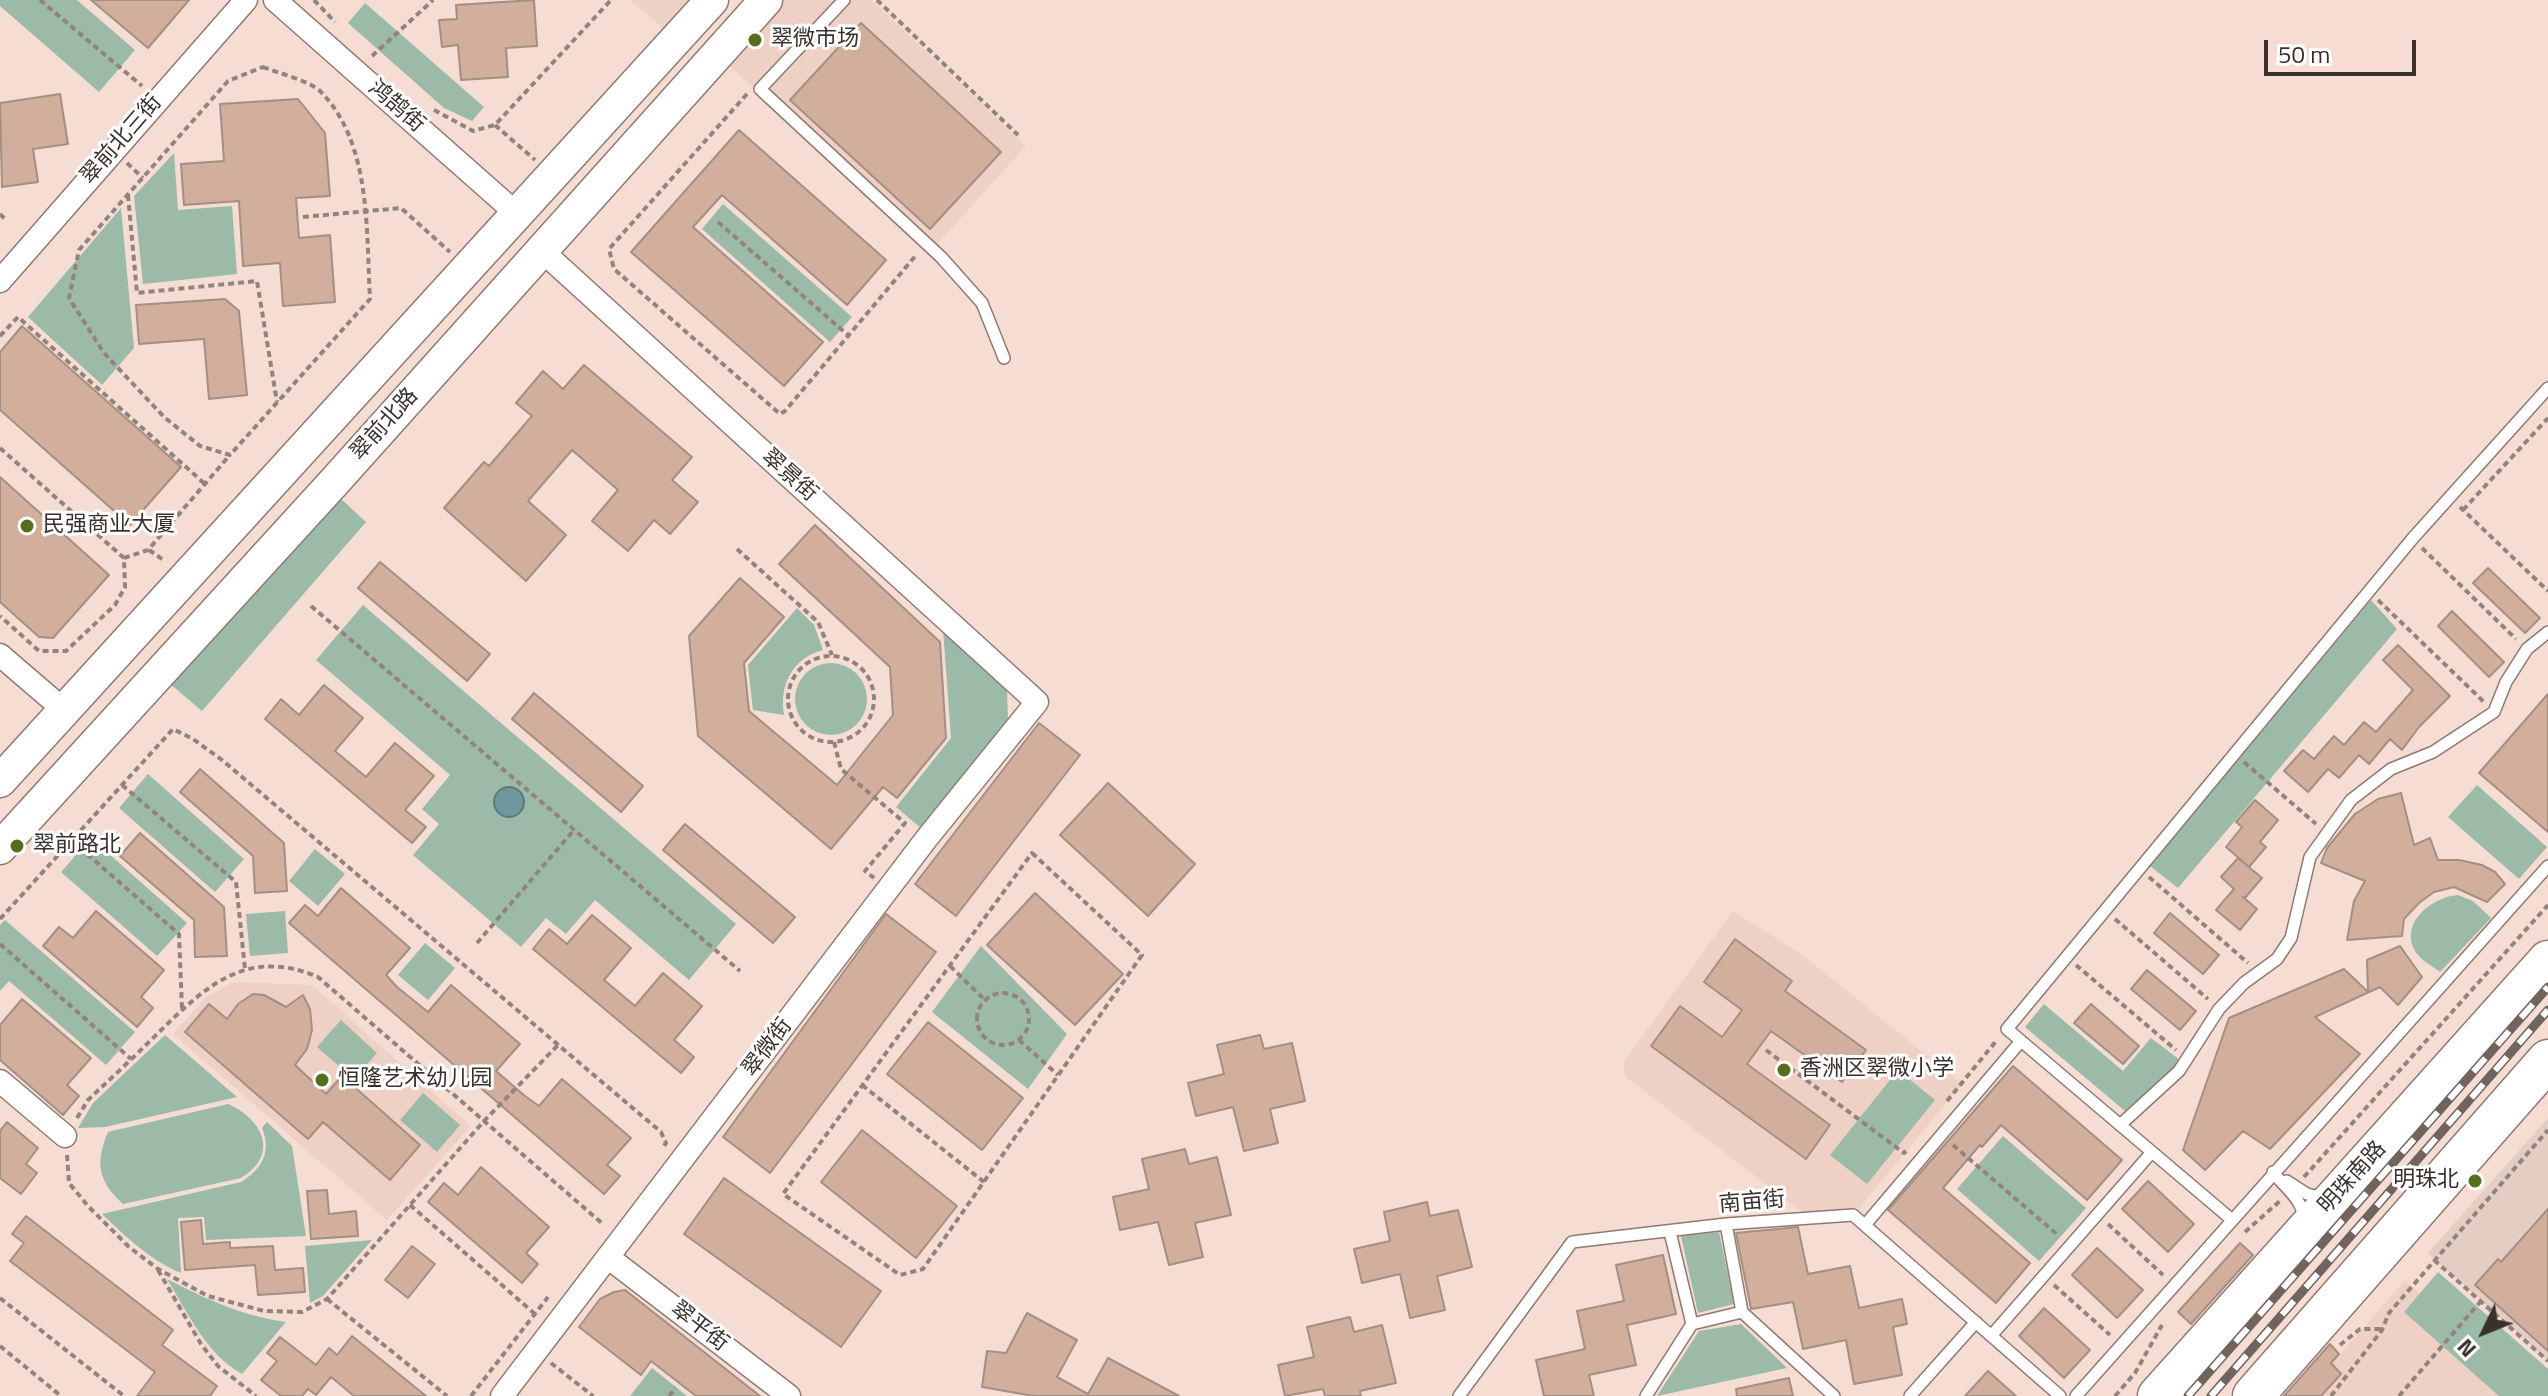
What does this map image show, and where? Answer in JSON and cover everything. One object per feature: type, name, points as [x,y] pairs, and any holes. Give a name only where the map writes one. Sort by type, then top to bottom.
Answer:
[{"type":"highway","name":"明珠南路","points":[[2158,1396],[2548,961]]},
{"type":"highway","points":[[2253,1396],[2548,1060]]},
{"type":"main road","name":"翠前北路","points":[[0,781],[712,0]]},
{"type":"main road","name":"翠前北路","points":[[0,848],[336,480],[766,0]]},
{"type":"street","name":"翠前北三街","points":[[0,281],[246,0]]},
{"type":"street","name":"鸿鹄街","points":[[275,0],[517,214]]},
{"type":"street","name":"翠景街","points":[[541,250],[1037,702]]},
{"type":"street","points":[[0,655],[64,710]]},
{"type":"street","name":"翠微街","points":[[502,1396],[888,890],[1037,702]]},
{"type":"street","points":[[0,1081],[65,1136]]},
{"type":"street","name":"翠平街","points":[[609,1258],[789,1396]]},
{"type":"lane","points":[[844,0],[760,89],[926,243],[982,303],[1004,358]]},
{"type":"lane","points":[[2231,1219],[2007,1029],[2413,538],[2548,388]]},
{"type":"lane","points":[[2120,1125],[2179,1071],[2219,1009],[2244,983],[2277,959],[2291,938],[2310,857],[2351,800],[2391,769],[2433,752],[2494,712],[2506,682],[2527,649],[2548,632]]},
{"type":"lane","points":[[2076,1396],[2548,866]]},
{"type":"lane","points":[[1865,1225],[2021,1041]]},
{"type":"lane","points":[[1991,1336],[2152,1152]]},
{"type":"lane","points":[[2273,1172],[2292,1190],[2303,1209],[2303,1228],[2299,1238]]},
{"type":"lane","points":[[2292,1190],[2315,1197],[2338,1195]]},
{"type":"lane","name":"南亩街","points":[[1459,1396],[1572,1242],[1726,1224],[1853,1215],[2060,1396]]},
{"type":"lane","points":[[1726,1224],[1742,1312],[1834,1396]]},
{"type":"lane","points":[[1670,1232],[1692,1324]]},
{"type":"lane","points":[[1646,1396],[1692,1324],[1742,1312]]},
{"type":"lane","points":[[1910,1396],[1976,1322]]},
{"type":"path","points":[[40,0],[158,100]]},
{"type":"path","points":[[314,0],[344,31]]},
{"type":"path","points":[[372,56],[433,0]]},
{"type":"path","points":[[427,104],[473,131],[495,125],[611,0]]},
{"type":"path","points":[[877,0],[1018,135]]},
{"type":"path","points":[[362,48],[383,65]]},
{"type":"path","points":[[124,558],[148,550],[370,299],[362,172],[340,117],[318,89],[263,67],[228,81],[79,250],[69,298],[104,353],[164,417],[200,446],[230,455]]},
{"type":"path","points":[[760,89],[749,91],[609,249],[614,269],[780,414],[926,243]]},
{"type":"path","points":[[495,125],[537,161]]},
{"type":"path","points":[[128,194],[137,293],[257,281],[277,402]]},
{"type":"path","points":[[303,217],[401,208],[452,254]]},
{"type":"path","points":[[0,214],[5,219]]},
{"type":"path","points":[[718,222],[849,336]]},
{"type":"path","points":[[0,336],[18,317],[205,484]]},
{"type":"path","points":[[2463,510],[2548,418]]},
{"type":"path","points":[[0,448],[124,558],[125,587],[115,605],[66,651],[39,651],[0,616]]},
{"type":"path","points":[[2449,497],[2548,591]]},
{"type":"path","points":[[2413,538],[2527,649]]},
{"type":"path","points":[[737,549],[818,622],[832,655]]},
{"type":"path","points":[[2369,591],[2494,712]]},
{"type":"path","points":[[311,606],[740,971]]},
{"type":"path","points":[[832,655],[846,657],[859,665],[874,690],[875,705],[861,731],[848,739],[834,742],[819,741],[806,735],[789,713],[787,699],[795,673],[818,657],[832,655]]},
{"type":"path","points":[[0,919],[173,729],[222,760],[661,1132],[666,1143],[658,1155]]},
{"type":"path","points":[[834,742],[841,769],[905,823],[865,871],[888,890]]},
{"type":"path","points":[[2234,753],[2327,834]]},
{"type":"path","points":[[122,785],[236,882],[245,969]]},
{"type":"path","points":[[477,943],[574,830]]},
{"type":"path","points":[[72,840],[179,934],[182,1009]]},
{"type":"path","points":[[1032,853],[1142,955],[1058,1075],[923,1269],[900,1275],[783,1194],[1032,853]]},
{"type":"path","points":[[2139,869],[2259,972]]},
{"type":"path","points":[[2245,1232],[2292,1190],[2548,905]]},
{"type":"path","points":[[2105,910],[2219,1009]]},
{"type":"path","points":[[0,944],[131,1059]]},
{"type":"path","points":[[2066,957],[2187,1059]]},
{"type":"path","points":[[558,1045],[484,1121],[327,1299],[302,1312],[264,1311],[208,1296],[158,1269],[103,1222],[69,1183],[65,1136],[88,1100],[204,989],[245,969],[273,965],[297,968],[318,977],[484,1121],[604,1225]]},
{"type":"path","points":[[949,965],[985,1000]]},
{"type":"path","points":[[1001,993],[1023,1002],[1029,1018],[1025,1034],[1019,1040],[1003,1045],[986,1039],[977,1015],[985,1000],[1001,993]]},
{"type":"path","points":[[1941,1108],[2007,1029]]},
{"type":"path","points":[[1019,1040],[1058,1075]]},
{"type":"path","points":[[1766,1050],[1904,1153],[1913,1142]]},
{"type":"path","points":[[862,1085],[984,1182]]},
{"type":"path","points":[[2331,1396],[2382,1330],[2389,1313],[2548,1130]]},
{"type":"path","points":[[1941,1135],[2069,1245]]},
{"type":"path","points":[[410,1205],[535,1314]]},
{"type":"path","points":[[2097,1214],[2174,1285]]},
{"type":"path","points":[[2434,1260],[2548,1361]]},
{"type":"path","points":[[158,1269],[201,1344],[218,1366],[256,1396]]},
{"type":"path","points":[[2044,1275],[2121,1345]]},
{"type":"path","points":[[0,1298],[124,1396]]},
{"type":"path","points":[[327,1299],[447,1396]]},
{"type":"path","points":[[2399,1396],[2481,1301]]},
{"type":"path","points":[[2115,1396],[2135,1373],[2162,1324]]},
{"type":"path","points":[[2336,1350],[2360,1329],[2382,1330]]},
{"type":"path","points":[[0,1346],[61,1396]]},
{"type":"path","points":[[536,1352],[593,1396]]},
{"type":"path","points":[[669,1396],[676,1388]]},
{"type":"shaded area","points":[[630,0],[692,0],[665,30]]},
{"type":"shaded area","name":"翠微市场","points":[[771,0],[872,0],[1026,146],[930,252],[719,56]]},
{"type":"shaded area","name":"香洲区翠微小学","points":[[1733,911],[1804,956],[1962,1084],[1853,1215],[1810,1218],[1626,1077],[1623,1063]]},
{"type":"shaded area","name":"恒隆艺术幼儿园","points":[[234,982],[312,985],[471,1126],[387,1220],[173,1034],[206,997]]},
{"type":"shaded area","points":[[2548,1118],[2548,1361],[2428,1253]]},
{"type":"shaded area","points":[[2405,1280],[2533,1396],[2304,1396]]},
{"type":"green space","points":[[0,0],[77,0],[135,50],[99,92],[0,6]]},
{"type":"green space","points":[[365,3],[484,107],[472,121],[444,108],[348,23]]},
{"type":"green space","points":[[174,153],[178,210],[232,206],[237,274],[143,284],[134,196]]},
{"type":"green space","points":[[723,204],[852,317],[830,342],[702,229]]},
{"type":"green space","points":[[121,208],[134,348],[102,385],[28,317]]},
{"type":"green space","points":[[339,497],[366,522],[202,711],[169,683]]},
{"type":"green space","points":[[2371,600],[2397,629],[2178,888],[2150,866]]},
{"type":"green space","points":[[363,605],[736,924],[689,980],[595,900],[566,934],[546,918],[521,947],[413,855],[439,824],[422,809],[450,775],[316,660]]},
{"type":"green space","points":[[797,608],[814,625],[823,650],[803,659],[790,675],[784,694],[784,715],[753,710],[748,665]]},
{"type":"green space","points":[[943,630],[1007,689],[1008,719],[922,829],[896,807],[951,738]]},
{"type":"green space","points":[[831,663],[851,669],[861,679],[867,699],[861,719],[851,729],[831,735],[811,729],[801,719],[795,699],[801,679],[811,669]]},
{"type":"green space","points":[[148,774],[244,859],[215,892],[119,808]]},
{"type":"green space","points":[[2477,785],[2547,847],[2519,879],[2448,817]]},
{"type":"green space","points":[[91,838],[187,923],[157,956],[61,872]]},
{"type":"green space","points":[[315,849],[345,874],[318,906],[289,881]]},
{"type":"green space","points":[[2458,895],[2473,901],[2491,918],[2440,972],[2419,956],[2411,935],[2413,924],[2437,901]]},
{"type":"green space","points":[[285,911],[288,953],[250,956],[246,914]]},
{"type":"green space","points":[[5,920],[135,1032],[106,1065],[9,981],[0,991],[0,925]]},
{"type":"green space","points":[[425,943],[455,968],[428,1000],[398,975]]},
{"type":"green space","points":[[981,946],[1067,1034],[1028,1089],[932,1012]]},
{"type":"green space","points":[[2044,1004],[2123,1071],[2151,1038],[2180,1060],[2172,1071],[2125,1111],[2025,1027]]},
{"type":"green space","points":[[341,1020],[377,1053],[354,1079],[317,1047]]},
{"type":"green space","points":[[165,1035],[237,1097],[105,1127],[78,1128],[93,1103]]},
{"type":"green space","points":[[1898,1070],[1935,1100],[1867,1184],[1830,1155]]},
{"type":"green space","points":[[423,1093],[460,1125],[437,1152],[400,1120]]},
{"type":"green space","points":[[228,1104],[250,1119],[262,1138],[260,1159],[241,1178],[123,1204],[108,1187],[100,1162],[108,1132]]},
{"type":"green space","points":[[267,1122],[292,1146],[306,1236],[206,1240],[204,1217],[178,1218],[181,1273],[149,1255],[102,1214],[241,1182],[260,1166],[266,1145],[262,1128]]},
{"type":"green space","points":[[2003,1136],[2086,1208],[2039,1261],[1957,1189]]},
{"type":"green space","points":[[1719,1232],[1734,1304],[1698,1313],[1681,1236]]},
{"type":"green space","points":[[372,1240],[323,1296],[310,1303],[305,1246]]},
{"type":"green space","points":[[2438,1272],[2548,1369],[2548,1396],[2499,1396],[2404,1312]]},
{"type":"green space","points":[[167,1279],[225,1306],[286,1322],[242,1374],[229,1366],[208,1344]]},
{"type":"green space","points":[[1741,1324],[1787,1368],[1657,1396],[1699,1331]]},
{"type":"green space","points":[[652,1368],[687,1396],[630,1396]]},
{"type":"water","points":[[509,787],[515,788],[523,796],[523,808],[515,816],[509,817],[503,816],[495,808],[494,802],[495,796],[503,788]]},
{"type":"building","points":[[91,0],[189,0],[148,48]]},
{"type":"building","points":[[534,0],[537,46],[506,48],[508,77],[461,80],[458,45],[442,47],[439,20],[457,19],[456,5]]},
{"type":"building","points":[[861,23],[1001,152],[930,229],[790,100]]},
{"type":"building","points":[[60,94],[68,144],[33,149],[38,182],[2,187],[0,103]]},
{"type":"building","points":[[298,99],[325,133],[330,196],[296,198],[299,238],[330,235],[335,302],[283,306],[280,263],[243,266],[239,201],[184,205],[181,164],[224,161],[220,104]]},
{"type":"building","points":[[739,130],[886,260],[847,305],[722,195],[693,227],[823,342],[784,386],[631,252]]},
{"type":"building","points":[[225,299],[239,311],[247,395],[209,399],[204,339],[139,344],[136,305]]},
{"type":"building","points":[[22,326],[181,467],[130,525],[0,410],[0,352]]},
{"type":"building","points":[[584,365],[692,457],[672,480],[698,502],[670,534],[654,520],[628,551],[592,521],[618,490],[572,450],[528,501],[566,535],[526,581],[444,508],[484,462],[489,466],[532,416],[516,403],[543,371],[563,389]]},
{"type":"building","name":"民强商业大厦","points":[[0,477],[109,575],[53,638],[39,637],[0,602]]},
{"type":"building","points":[[815,525],[940,642],[946,738],[897,798],[883,787],[831,849],[698,736],[689,636],[740,578],[784,617],[744,663],[749,711],[837,785],[893,715],[890,667],[779,564]]},
{"type":"building","points":[[380,562],[490,654],[467,681],[358,588]]},
{"type":"building","points":[[2488,568],[2540,618],[2525,633],[2473,583]]},
{"type":"building","points":[[2452,611],[2504,662],[2489,677],[2438,626]]},
{"type":"building","points":[[2398,645],[2450,696],[2419,727],[2402,750],[2390,739],[2369,764],[2359,755],[2339,778],[2328,769],[2308,792],[2284,771],[2303,750],[2314,759],[2334,736],[2344,745],[2364,722],[2376,732],[2413,690],[2383,660]]},
{"type":"building","points":[[324,685],[363,718],[335,751],[366,777],[395,743],[434,776],[405,810],[426,827],[412,843],[265,719],[281,699],[299,715]]},
{"type":"building","points":[[534,693],[643,786],[621,812],[512,719]]},
{"type":"building","points":[[2548,694],[2548,832],[2479,773]]},
{"type":"building","points":[[1039,723],[1080,755],[956,916],[915,884]]},
{"type":"building","points":[[200,769],[284,843],[287,891],[255,893],[253,856],[180,792]]},
{"type":"building","points":[[1108,783],[1195,864],[1148,916],[1060,835]]},
{"type":"building","points":[[2401,793],[2414,845],[2430,838],[2438,860],[2482,865],[2495,872],[2505,884],[2487,902],[2454,887],[2434,892],[2404,919],[2402,936],[2347,940],[2354,901],[2365,881],[2321,863],[2327,848],[2355,814],[2378,799]]},
{"type":"building","points":[[2255,800],[2278,820],[2260,842],[2266,847],[2249,867],[2226,847],[2242,827],[2236,822]]},
{"type":"building","points":[[685,824],[795,917],[773,943],[663,850]]},
{"type":"building","points":[[140,833],[224,907],[227,956],[195,957],[194,920],[120,856]]},
{"type":"building","points":[[2238,858],[2262,878],[2243,897],[2257,909],[2240,930],[2216,910],[2234,889],[2221,877]]},
{"type":"building","points":[[341,888],[410,948],[386,975],[397,987],[428,1012],[451,985],[520,1044],[496,1071],[525,1096],[539,1106],[562,1079],[631,1138],[607,1165],[620,1176],[604,1194],[289,923],[305,905],[318,916]]},
{"type":"building","points":[[1035,893],[1123,974],[1075,1025],[987,945]]},
{"type":"building","points":[[96,911],[164,970],[141,997],[153,1008],[137,1027],[43,946],[59,927],[73,938]]},
{"type":"building","points":[[2170,913],[2219,955],[2203,974],[2154,933]]},
{"type":"building","points":[[886,914],[936,952],[770,1173],[723,1137]]},
{"type":"building","points":[[592,915],[631,948],[604,980],[635,1006],[663,973],[702,1006],[674,1040],[694,1057],[681,1073],[533,949],[549,929],[567,944]]},
{"type":"building","points":[[1735,939],[1792,981],[1785,991],[1866,1050],[1842,1082],[1771,1031],[1747,1064],[1830,1125],[1806,1159],[1651,1046],[1680,1006],[1722,1037],[1742,1010],[1704,982]]},
{"type":"building","points":[[2400,946],[2422,977],[2398,1005],[2380,987],[2315,1017],[2360,1054],[2270,1149],[2243,1131],[2205,1170],[2183,1150],[2229,1018],[2344,969],[2368,992],[2367,960]]},
{"type":"building","points":[[2147,970],[2196,1011],[2180,1030],[2131,989]]},
{"type":"building","points":[[253,994],[264,995],[286,1007],[303,995],[310,1009],[312,1030],[307,1049],[295,1065],[326,1094],[342,1076],[420,1145],[390,1180],[323,1122],[308,1139],[185,1032],[209,1004],[227,1019],[238,1004]]},
{"type":"building","points":[[22,999],[91,1058],[67,1085],[79,1096],[63,1115],[0,1060],[0,1025]]},
{"type":"building","points":[[2091,1004],[2139,1046],[2123,1064],[2074,1023]]},
{"type":"building","points":[[928,1022],[1023,1098],[982,1150],[887,1074]]},
{"type":"building","points":[[1260,1035],[1264,1049],[1292,1043],[1305,1101],[1270,1109],[1278,1143],[1244,1151],[1233,1107],[1196,1116],[1188,1083],[1224,1074],[1217,1045]]},
{"type":"building","points":[[2013,1066],[2122,1160],[2087,1200],[2001,1125],[1982,1147],[1980,1145],[1943,1188],[2030,1263],[1996,1303],[1888,1210]]},
{"type":"building","points":[[7,1122],[38,1148],[26,1164],[37,1173],[21,1194],[0,1178],[0,1131]]},
{"type":"building","points":[[862,1130],[957,1206],[916,1258],[821,1182]]},
{"type":"building","points":[[1185,1149],[1189,1164],[1217,1157],[1231,1215],[1195,1223],[1203,1257],[1169,1265],[1158,1222],[1120,1230],[1113,1197],[1149,1189],[1142,1159]]},
{"type":"building","points":[[481,1167],[549,1227],[526,1253],[538,1264],[522,1283],[428,1202],[444,1183],[458,1195]]},
{"type":"building","points":[[724,1178],[881,1291],[841,1347],[684,1234]]},
{"type":"building","points":[[2148,1181],[2194,1224],[2168,1252],[2122,1209]]},
{"type":"building","points":[[327,1190],[329,1214],[356,1211],[358,1236],[311,1239],[307,1191]]},
{"type":"building","points":[[1427,1202],[1430,1216],[1458,1210],[1472,1267],[1437,1276],[1445,1310],[1410,1318],[1400,1274],[1362,1283],[1354,1249],[1390,1241],[1384,1212]]},
{"type":"building","points":[[2548,1209],[2548,1351],[2475,1285],[2498,1259],[2501,1262]]},
{"type":"building","points":[[26,1216],[173,1330],[162,1345],[217,1386],[210,1396],[137,1396],[155,1372],[10,1261],[24,1243],[12,1234]]},
{"type":"building","points":[[201,1220],[203,1244],[230,1242],[230,1248],[273,1246],[275,1270],[303,1268],[305,1292],[258,1295],[255,1265],[185,1270],[181,1222]]},
{"type":"building","points":[[1798,1227],[1808,1274],[1850,1266],[1859,1308],[1902,1299],[1907,1324],[1893,1327],[1902,1375],[1854,1384],[1846,1340],[1803,1349],[1793,1302],[1751,1309],[1736,1233]]},
{"type":"building","points":[[2240,1243],[2253,1255],[2191,1324],[2178,1312]]},
{"type":"building","points":[[412,1246],[435,1264],[408,1298],[385,1280]]},
{"type":"building","points":[[2097,1248],[2143,1290],[2117,1318],[2072,1275]]},
{"type":"building","points":[[1663,1255],[1676,1314],[1627,1325],[1636,1365],[1589,1375],[1594,1396],[1544,1396],[1536,1360],[1585,1349],[1577,1311],[1624,1301],[1616,1265]]},
{"type":"building","points":[[625,1290],[760,1396],[696,1396],[651,1361],[641,1375],[579,1327],[600,1299]]},
{"type":"building","points":[[2044,1308],[2090,1350],[2064,1378],[2019,1336]]},
{"type":"building","points":[[1027,1313],[1077,1340],[1057,1377],[1088,1394],[1108,1358],[1179,1396],[1034,1396],[982,1387],[987,1351],[1006,1353]]},
{"type":"building","points":[[1350,1317],[1354,1332],[1382,1325],[1396,1383],[1360,1391],[1361,1396],[1325,1396],[1323,1389],[1285,1396],[1278,1365],[1314,1357],[1307,1327]]},
{"type":"building","points":[[352,1336],[426,1396],[354,1396],[331,1377],[316,1395],[308,1389],[302,1396],[281,1396],[261,1380],[277,1361],[267,1353],[280,1337],[316,1365],[329,1348],[337,1355]]},
{"type":"building","points":[[2330,1344],[2339,1354],[2331,1363],[2341,1374],[2321,1396],[2284,1396]]},
{"type":"building","points":[[1988,1371],[2016,1396],[1965,1396]]},
{"type":"building","points":[[1789,1378],[1793,1396],[1737,1396],[1736,1389]]},
{"type":"railway","points":[[2188,1396],[2548,987]]},
{"type":"railway","points":[[2211,1396],[2548,1010]]},
{"type":"place","name":"翠微市场","points":[[755,40]]},
{"type":"place","name":"民强商业大厦","points":[[27,526]]},
{"type":"place","name":"翠前路北","points":[[17,846]]},
{"type":"place","name":"香洲区翠微小学","points":[[1784,1070]]},
{"type":"place","name":"恒隆艺术幼儿园","points":[[322,1080]]},
{"type":"place","name":"明珠北","points":[[2475,1181]]}]
